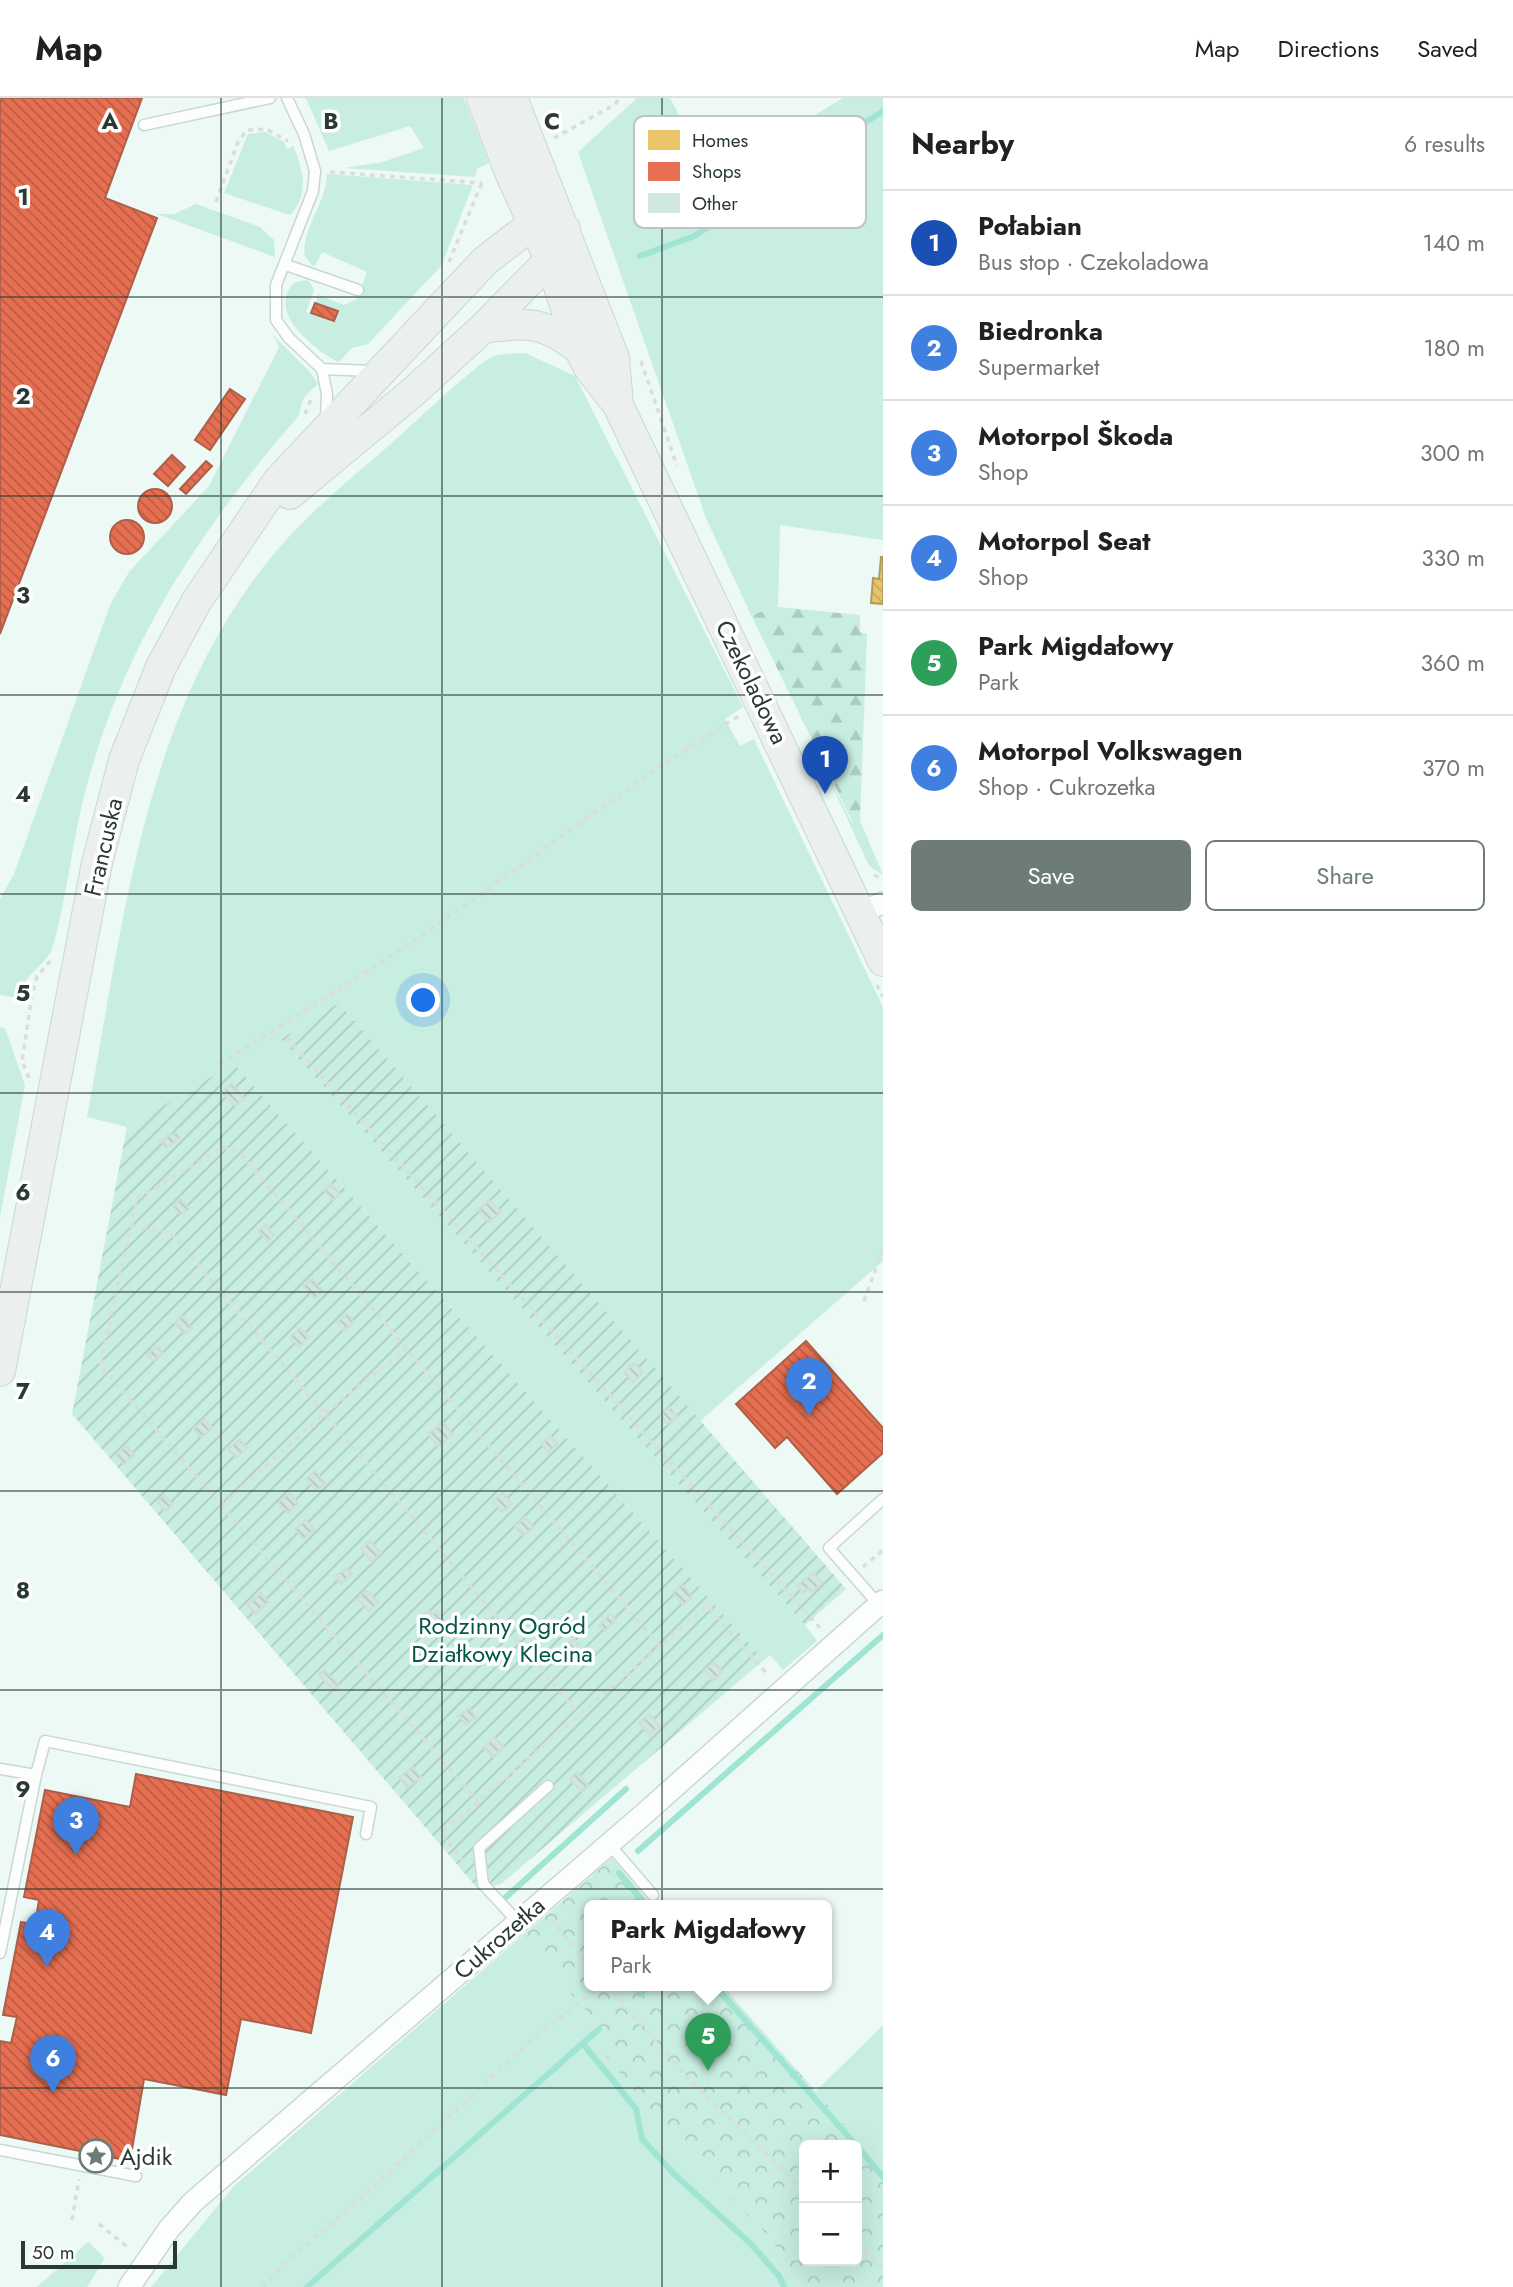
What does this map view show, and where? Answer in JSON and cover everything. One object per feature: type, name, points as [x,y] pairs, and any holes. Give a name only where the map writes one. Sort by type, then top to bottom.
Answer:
[{"type":"main road","name":"Czekoladowa","points":[[482,98],[550,260],[580,350],[589,368],[618,405],[762,704],[872,907],[883,961]]},
{"type":"main road","name":"Czekoladowa","points":[[512,98],[614,358],[618,405]]},
{"type":"main road","points":[[534,223],[565,229],[550,260],[483,328],[412,393],[250,523],[278,481],[485,261],[534,223]]},
{"type":"main road","points":[[483,328],[520,323],[545,326],[580,350]]},
{"type":"main road","name":"Francuska","points":[[0,1371],[97,863],[124,760],[161,667],[196,602],[250,523]]},
{"type":"street","name":"Cukrozetka","points":[[129,2287],[146,2259],[193,2202],[609,1844],[881,1603]]},
{"type":"lane","points":[[144,125],[270,98]]},
{"type":"lane","points":[[288,98],[304,134],[315,172],[313,191],[276,285],[276,320],[289,338],[323,369],[327,394],[325,430]]},
{"type":"lane","points":[[286,265],[358,290]]},
{"type":"lane","points":[[323,369],[380,372]]},
{"type":"lane","points":[[881,1603],[829,1548],[883,1499]]},
{"type":"lane","points":[[0,1953],[36,1775],[46,1741],[371,1807],[366,1834]]},
{"type":"lane","points":[[0,1769],[36,1775]]},
{"type":"lane","points":[[518,1922],[483,1884],[479,1848],[548,1786]]},
{"type":"lane","points":[[609,1844],[653,1895]]},
{"type":"lane","points":[[0,2150],[136,2176]]},
{"type":"path","points":[[554,138],[614,105],[620,98]]},
{"type":"path","points":[[216,202],[238,142],[247,131],[266,129],[287,138],[290,144]]},
{"type":"path","points":[[327,172],[483,182],[445,268]]},
{"type":"path","points":[[640,359],[680,474]]},
{"type":"path","points":[[219,1064],[321,1002],[474,899],[652,769],[762,704]]},
{"type":"path","points":[[874,875],[883,879]]},
{"type":"path","points":[[24,1037],[32,996]]},
{"type":"path","points":[[287,1038],[836,1644]]},
{"type":"path","points":[[479,1803],[100,1365],[137,1199],[223,1147],[239,1152],[659,1645]]},
{"type":"path","points":[[131,1226],[171,1233],[579,1714]]},
{"type":"path","points":[[864,1301],[883,1249]]},
{"type":"path","points":[[221,1506],[324,1415],[406,1348]]},
{"type":"path","points":[[853,1576],[883,1550]]},
{"type":"path","points":[[483,1884],[441,1833],[707,1606],[782,1693]]},
{"type":"path","points":[[538,1905],[584,1959]]},
{"type":"path","points":[[263,2287],[292,2256],[388,2175],[536,2036],[597,1991]]},
{"type":"path","points":[[610,1991],[687,2077],[799,2187]]},
{"type":"path","points":[[72,2220],[79,2181]]},
{"type":"path","points":[[99,2224],[146,2259]]},
{"type":"path","points":[[862,2249],[883,2268]]},
{"type":"green space","points":[[306,98],[464,98],[489,163],[477,169],[475,177],[344,168],[383,162],[424,148],[410,126],[329,151]]},
{"type":"green space","points":[[637,98],[670,98],[680,116],[634,116],[634,228],[866,228],[866,116],[813,116],[843,98],[883,98],[883,540],[780,525],[778,607],[751,615],[706,518],[578,152]]},
{"type":"green space","points":[[265,132],[284,142],[287,149],[293,146],[300,163],[302,190],[290,215],[224,193],[248,134]]},
{"type":"green space","points":[[327,174],[473,185],[441,266],[368,344],[352,348],[339,362],[305,338],[290,319],[286,306],[291,287],[301,281],[309,281],[314,290],[306,312],[335,322],[338,311],[316,302],[318,295],[344,305],[357,299],[367,272],[322,252],[314,267],[305,257],[306,237],[323,195]]},
{"type":"green space","points":[[196,204],[260,227],[274,240],[275,257],[157,214],[174,214]]},
{"type":"green space","points":[[273,335],[310,372],[318,384],[304,398],[296,419],[228,503],[198,546],[145,635],[103,732],[87,785],[53,946],[46,959],[25,982],[18,998],[0,995],[0,899],[14,874],[110,605],[129,572],[209,486],[279,347]]},
{"type":"green space","points":[[525,353],[575,376],[743,707],[725,719],[740,746],[754,739],[883,1007],[883,1261],[700,1421],[339,1003],[281,1039],[805,1625],[817,1641],[783,1670],[770,1655],[764,1660],[235,1065],[127,1127],[87,1117],[129,888],[148,812],[171,739],[201,668],[239,601],[299,526],[460,381],[494,356]]},
{"type":"green space","points":[[778,607],[860,615],[860,632],[867,634],[860,821],[853,823],[751,615]]},
{"type":"green space","points":[[811,740],[852,823],[860,821],[883,875],[869,866]]},
{"type":"green space","points":[[339,1003],[846,1589],[805,1625],[281,1039]]},
{"type":"green space","points":[[0,1027],[5,1028],[25,1085],[0,1217]]},
{"type":"green space","name":"Rodzinny Ogród Działkowy Klecina","points":[[234,1064],[764,1660],[501,1884],[478,1889],[72,1414],[127,1127]]},
{"type":"green space","points":[[612,1858],[591,1900],[584,1900],[584,1991],[593,1991],[699,2169],[770,2237],[798,2287],[151,2287],[234,2186]]},
{"type":"green space","points":[[612,1858],[648,1900],[584,1900],[584,1991],[727,1991],[858,2140],[799,2140],[799,2266],[862,2266],[862,2144],[883,2168],[883,2287],[798,2287],[770,2237],[651,2124],[641,2099],[602,2051],[610,2037],[521,1938]]},
{"type":"green space","points":[[883,2025],[883,2168],[862,2145],[862,2140],[858,2140],[815,2092]]},
{"type":"green space","points":[[88,2242],[105,2258],[87,2287],[37,2287]]},
{"type":"building: Homes","points":[[881,557],[883,604],[871,603],[873,578],[879,579]]},
{"type":"building: Shops","points":[[0,98],[142,98],[105,198],[157,218],[0,634]]},
{"type":"building: Shops","points":[[315,303],[338,311],[334,321],[311,313]]},
{"type":"building: Shops","points":[[230,389],[245,399],[210,450],[195,440]]},
{"type":"building: Shops","points":[[172,455],[185,467],[168,486],[154,474]]},
{"type":"building: Shops","points":[[206,461],[212,466],[186,494],[180,489]]},
{"type":"building: Shops","points":[[155,489],[167,494],[172,506],[167,518],[155,523],[143,518],[138,506],[143,494]]},
{"type":"building: Shops","points":[[127,520],[139,525],[144,537],[139,549],[127,554],[115,549],[110,537],[115,525]]},
{"type":"building: Shops","points":[[806,1341],[883,1428],[883,1453],[837,1494],[787,1437],[775,1448],[736,1404]]},
{"type":"building: Shops","points":[[136,1774],[353,1817],[311,2033],[241,2019],[226,2095],[144,2079],[130,2161],[0,2135],[0,2041],[11,2043],[17,2017],[3,2015],[21,1922],[35,1925],[39,1900],[24,1897],[45,1790],[130,1807]]},
{"type":"building: Other","points":[[232,1084],[244,1099],[235,1106],[222,1092]]},
{"type":"building: Other","points":[[176,1132],[180,1138],[166,1148],[161,1141]]},
{"type":"building: Other","points":[[331,1184],[340,1194],[333,1200],[324,1190]]},
{"type":"building: Other","points":[[181,1199],[189,1209],[180,1215],[173,1206]]},
{"type":"building: Other","points":[[489,1200],[501,1212],[489,1222],[478,1210]]},
{"type":"building: Other","points":[[265,1225],[274,1235],[268,1242],[258,1231]]},
{"type":"building: Other","points":[[312,1279],[323,1291],[315,1298],[304,1286]]},
{"type":"building: Other","points":[[347,1314],[354,1322],[344,1331],[337,1322]]},
{"type":"building: Other","points":[[182,1316],[192,1328],[184,1334],[175,1323]]},
{"type":"building: Other","points":[[300,1328],[309,1337],[299,1347],[290,1337]]},
{"type":"building: Other","points":[[158,1346],[163,1353],[153,1361],[147,1354]]},
{"type":"building: Other","points":[[634,1363],[643,1372],[633,1382],[624,1373]]},
{"type":"building: Other","points":[[670,1407],[677,1416],[668,1424],[660,1415]]},
{"type":"building: Other","points":[[204,1419],[212,1428],[202,1438],[193,1429]]},
{"type":"building: Other","points":[[443,1422],[453,1434],[438,1446],[428,1434]]},
{"type":"building: Other","points":[[550,1436],[557,1444],[548,1452],[541,1444]]},
{"type":"building: Other","points":[[240,1439],[247,1448],[236,1458],[228,1449]]},
{"type":"building: Other","points":[[126,1446],[134,1455],[124,1464],[116,1455]]},
{"type":"building: Other","points":[[315,1471],[325,1483],[317,1491],[306,1479]]},
{"type":"building: Other","points":[[289,1493],[298,1503],[288,1513],[278,1503]]},
{"type":"building: Other","points":[[503,1493],[512,1504],[502,1512],[493,1501]]},
{"type":"building: Other","points":[[163,1495],[173,1504],[166,1511],[157,1501]]},
{"type":"building: Other","points":[[525,1517],[533,1527],[523,1536],[515,1526]]},
{"type":"building: Other","points":[[306,1520],[314,1530],[304,1539],[295,1529]]},
{"type":"building: Other","points":[[370,1541],[381,1553],[372,1562],[361,1549]]},
{"type":"building: Other","points":[[347,1568],[352,1574],[341,1584],[335,1576]]},
{"type":"building: Other","points":[[813,1573],[822,1583],[812,1592],[808,1588],[803,1593],[797,1586]]},
{"type":"building: Other","points":[[682,1584],[692,1597],[683,1605],[673,1592]]},
{"type":"building: Other","points":[[366,1590],[378,1602],[369,1611],[357,1599]]},
{"type":"building: Other","points":[[261,1593],[269,1602],[255,1614],[247,1605]]},
{"type":"building: Other","points":[[429,1611],[432,1615],[437,1611],[444,1621],[431,1629],[422,1615]]},
{"type":"building: Other","points":[[610,1614],[616,1620],[605,1631],[599,1626]]},
{"type":"building: Other","points":[[574,1639],[579,1645],[575,1649],[580,1655],[569,1664],[558,1652]]},
{"type":"building: Other","points":[[714,1662],[723,1672],[713,1681],[704,1670]]},
{"type":"building: Other","points":[[324,1670],[339,1685],[334,1691],[319,1675]]},
{"type":"building: Other","points":[[469,1708],[476,1717],[466,1725],[459,1716]]},
{"type":"building: Other","points":[[649,1714],[660,1726],[650,1735],[639,1723]]},
{"type":"building: Other","points":[[494,1737],[504,1747],[493,1757],[484,1748]]},
{"type":"building: Other","points":[[412,1767],[421,1777],[408,1788],[399,1778]]},
{"type":"building: Other","points":[[577,1772],[588,1785],[581,1791],[570,1779]]},
{"type":"waterway","points":[[866,122],[883,111]]},
{"type":"waterway","points":[[640,256],[694,236],[706,228]]},
{"type":"waterway","points":[[638,1851],[883,1635]]},
{"type":"waterway","points":[[506,1897],[626,1789]]},
{"type":"waterway","points":[[619,1873],[642,1900]]},
{"type":"waterway","points":[[640,1994],[643,1991]]},
{"type":"waterway","points":[[719,1991],[852,2140]]},
{"type":"waterway","points":[[307,2287],[599,2029]]},
{"type":"waterway","points":[[584,2045],[636,2109],[642,2139],[675,2175],[751,2244],[779,2276],[784,2287]]},
{"type":"waterway","points":[[862,2152],[883,2177]]},
{"type":"place","name":"Połabian","points":[[825,794]]},
{"type":"place","name":"Biedronka","points":[[809,1416]]},
{"type":"place","name":"Motorpol Škoda","points":[[76,1855]]},
{"type":"place","name":"Motorpol Seat","points":[[47,1967]]},
{"type":"place","name":"Park Migdałowy","points":[[708,2071]]},
{"type":"place","name":"Motorpol Volkswagen","points":[[53,2093]]},
{"type":"place","name":"Ajdik","points":[[96,2156]]}]
